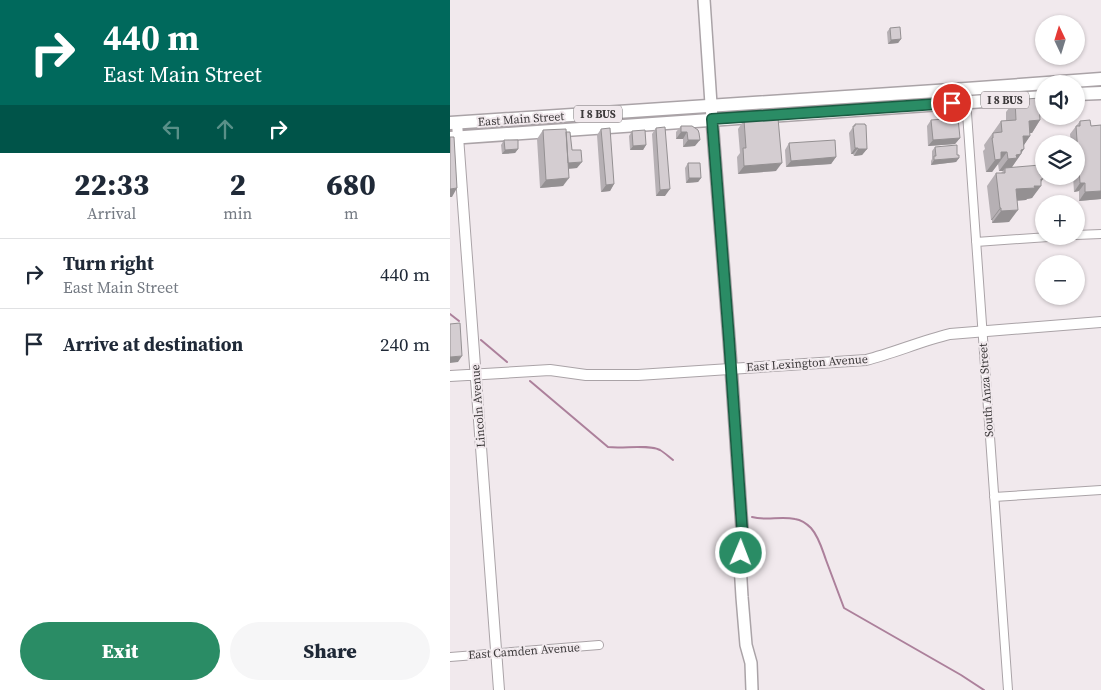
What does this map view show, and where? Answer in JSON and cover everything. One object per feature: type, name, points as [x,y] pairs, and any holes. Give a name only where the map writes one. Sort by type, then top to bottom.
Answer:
[{"type":"main road","points":[[704,0],[743,542],[740,564],[742,597],[752,690]]},
{"type":"main road","name":"East Main Street","points":[[454,123],[1101,79]]},
{"type":"main road","points":[[1085,94],[1101,93]]},
{"type":"main road","name":"East Main Street","points":[[454,138],[1035,98]]},
{"type":"main road","points":[[540,118],[540,132]]},
{"type":"street","name":"South Anza Street","points":[[966,89],[1008,690]]},
{"type":"street","name":"Lincoln Avenue","points":[[454,123],[499,690]]},
{"type":"street","points":[[1085,235],[1101,234]]},
{"type":"street","points":[[976,242],[1035,238]]},
{"type":"street","name":"East Lexington Avenue","points":[[450,376],[550,370],[586,375],[638,375],[866,360],[950,334],[1101,322]]},
{"type":"street","points":[[994,497],[1101,490]]},
{"type":"street","name":"East Camden Avenue","points":[[450,657],[599,645]]},
{"type":"building","points":[[900,27],[901,39],[891,40],[890,28]]},
{"type":"building","points":[[1035,98],[1035,120],[1029,121],[1030,136],[1023,136],[1024,149],[1021,150],[1021,154],[1016,155],[1017,158],[1008,159],[1007,152],[1001,152],[1001,159],[995,160],[993,133],[1002,132],[1001,121],[1016,120],[1015,100]]},
{"type":"building","points":[[778,118],[782,163],[744,166],[743,148],[746,148],[744,120]]},
{"type":"building","points":[[958,118],[960,138],[933,140],[931,120]]},
{"type":"building","points":[[1085,120],[1090,120],[1091,126],[1101,125],[1101,191],[1085,192],[1085,135],[1077,135],[1076,126],[1085,125]]},
{"type":"building","points":[[855,124],[866,125],[867,149],[855,148],[853,126]]},
{"type":"building","points":[[681,126],[692,126],[698,130],[700,140],[688,140],[687,132],[681,132]]},
{"type":"building","points":[[665,127],[670,189],[660,190],[656,128]]},
{"type":"building","points":[[610,128],[614,184],[606,185],[601,129]]},
{"type":"building","points":[[566,129],[569,178],[546,180],[543,130]]},
{"type":"building","points":[[645,130],[646,145],[633,146],[632,131]]},
{"type":"building","points":[[566,132],[570,132],[572,150],[581,150],[582,162],[568,163]]},
{"type":"building","points":[[450,137],[454,137],[457,188],[450,189]]},
{"type":"building","points":[[504,140],[518,140],[518,149],[505,150]]},
{"type":"building","points":[[835,140],[836,157],[791,161],[789,143]]},
{"type":"building","points":[[957,145],[957,155],[959,155],[959,158],[934,160],[934,156],[936,156],[935,147]]},
{"type":"building","points":[[688,163],[700,163],[701,178],[689,178]]},
{"type":"building","points":[[1035,165],[1035,185],[1041,186],[1016,189],[1018,210],[1001,211],[1000,208],[996,173],[1005,173],[1005,168]]},
{"type":"building","points":[[460,323],[462,356],[450,357],[450,324]]},
{"type":"waterway","points":[[450,314],[459,321]]},
{"type":"waterway","points":[[481,340],[507,362]]},
{"type":"waterway","points":[[530,381],[608,447],[655,448],[673,460]]},
{"type":"waterway","points":[[752,517],[795,519],[808,525],[820,543],[844,608],[984,690]]},
{"type":"route","points":[[741,553],[743,542],[712,119],[952,103]]}]
